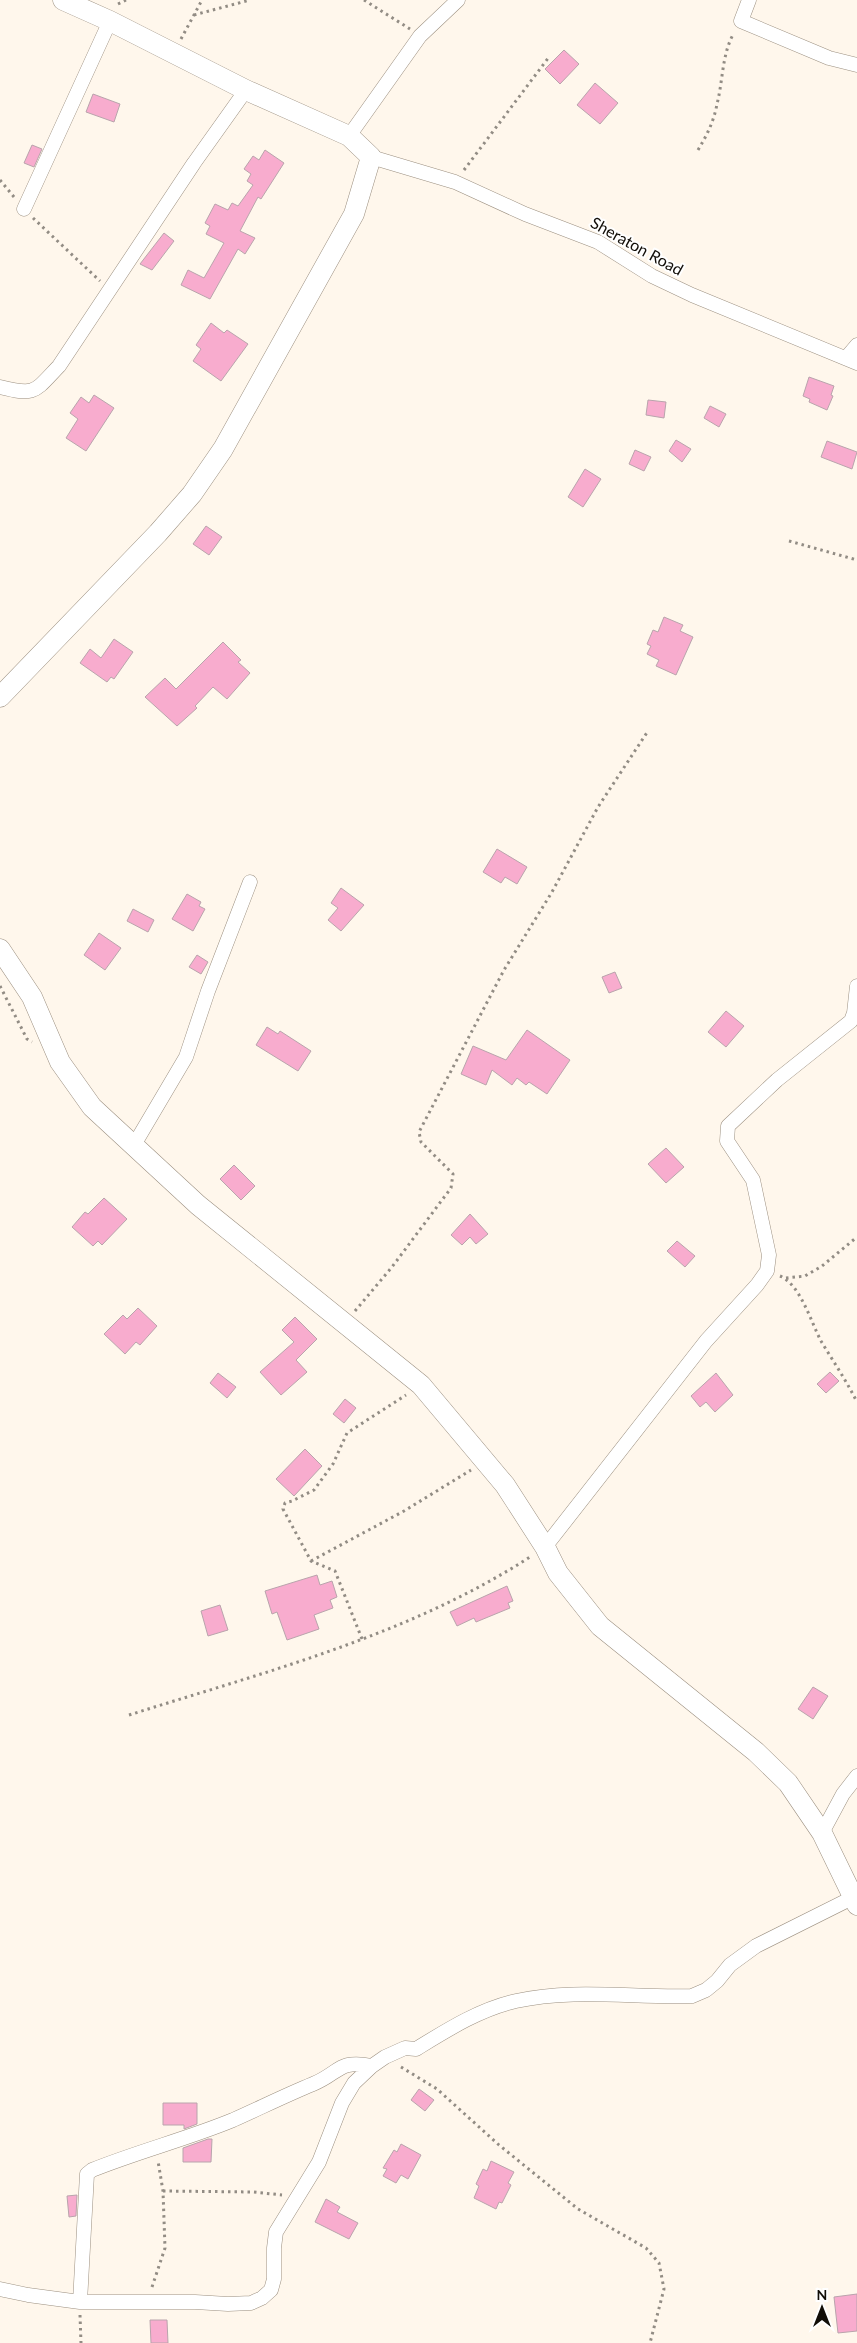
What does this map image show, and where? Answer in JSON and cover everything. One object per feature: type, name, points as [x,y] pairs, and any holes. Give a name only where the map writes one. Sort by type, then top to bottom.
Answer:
[{"type":"street","points":[[0,697],[158,532],[192,494],[223,449],[354,214],[370,157],[349,136],[246,90],[110,21],[63,0]]},
{"type":"street","points":[[349,136],[420,36],[458,0]]},
{"type":"street","points":[[749,0],[741,21],[829,58],[857,65]]},
{"type":"street","points":[[24,209],[110,21]]},
{"type":"street","points":[[0,387],[25,393],[38,388],[59,366],[109,289],[246,90]]},
{"type":"street","name":"Sheraton Road","points":[[370,157],[455,182],[525,214],[598,242],[652,276],[692,296],[851,361]]},
{"type":"street","points":[[851,361],[857,345]]},
{"type":"street","points":[[134,1145],[186,1057],[208,991],[250,882]]},
{"type":"street","points":[[0,949],[32,996],[60,1062],[92,1107],[198,1205],[421,1385],[505,1485],[558,1572],[600,1626],[756,1752],[788,1783],[822,1833],[855,1901],[756,1946],[730,1965],[717,1981],[706,1990],[692,1996],[555,1995],[515,2001],[479,2014],[416,2049],[405,2048],[372,2066],[354,2083],[342,2103],[319,2162],[300,2196],[276,2232],[274,2280],[271,2290],[262,2298],[251,2302],[228,2304],[80,2302],[28,2296],[0,2289]]},
{"type":"street","points":[[545,1548],[706,1341],[757,1285],[767,1271],[769,1255],[752,1180],[727,1141],[728,1126],[777,1080],[851,1021],[854,1013],[857,986]]},
{"type":"street","points":[[822,1833],[856,1778]]},
{"type":"street","points":[[80,2302],[87,2174],[100,2166],[156,2145],[233,2120],[316,2083],[343,2065],[352,2063],[372,2066]]},
{"type":"path","points":[[174,53],[202,0]]},
{"type":"path","points":[[194,15],[250,0]]},
{"type":"path","points":[[364,0],[420,36]]},
{"type":"path","points":[[698,150],[709,132],[717,105],[728,43],[741,21]]},
{"type":"path","points":[[455,182],[549,57]]},
{"type":"path","points":[[0,180],[24,209],[109,289]]},
{"type":"path","points":[[789,541],[857,560]]},
{"type":"path","points":[[345,1322],[392,1267],[451,1188],[453,1174],[421,1142],[419,1132],[504,970],[552,892],[598,807],[648,731]]},
{"type":"path","points":[[767,1271],[786,1278],[805,1276],[857,1237]]},
{"type":"path","points":[[786,1278],[799,1296],[857,1402]]},
{"type":"path","points":[[362,1639],[335,1571],[311,1561],[283,1510],[285,1503],[314,1490],[332,1464],[347,1434],[421,1385]]},
{"type":"path","points":[[311,1561],[404,1511],[484,1462]]},
{"type":"path","points":[[129,1715],[362,1639],[455,1599],[500,1577],[545,1548]]},
{"type":"path","points":[[386,2057],[437,2089],[499,2145],[578,2209],[646,2248],[659,2263],[664,2289],[650,2343]]},
{"type":"path","points":[[147,2302],[164,2248],[163,2191],[156,2145]]},
{"type":"path","points":[[163,2191],[253,2192],[300,2196]]},
{"type":"path","points":[[80,2302],[81,2343]]},
{"type":"building","points":[[564,50],[579,64],[560,84],[545,69]]},
{"type":"building","points":[[595,83],[618,103],[600,124],[577,105]]},
{"type":"building","points":[[93,94],[120,104],[114,122],[86,112]]},
{"type":"building","points":[[32,145],[42,149],[34,167],[24,163]]},
{"type":"building","points":[[265,150],[284,163],[261,199],[258,197],[240,231],[255,238],[245,254],[238,249],[210,299],[181,285],[188,270],[204,278],[224,243],[206,234],[210,226],[205,223],[215,204],[228,210],[232,203],[238,206],[253,185],[247,181],[251,174],[244,169],[253,156],[259,160]]},
{"type":"building","points":[[164,233],[174,241],[152,270],[140,264]]},
{"type":"building","points":[[211,323],[224,333],[227,330],[248,344],[221,381],[193,361],[201,349],[196,345]]},
{"type":"building","points":[[809,377],[834,386],[831,395],[833,396],[827,410],[809,402],[810,399],[803,396]]},
{"type":"building","points":[[94,395],[114,408],[86,451],[66,438],[78,419],[70,413],[81,397],[89,403]]},
{"type":"building","points":[[648,400],[666,402],[664,418],[646,415]]},
{"type":"building","points":[[710,406],[726,414],[719,427],[704,418]]},
{"type":"building","points":[[676,440],[691,449],[682,462],[669,451]]},
{"type":"building","points":[[827,441],[857,452],[852,469],[821,457]]},
{"type":"building","points":[[635,450],[651,457],[644,471],[629,464]]},
{"type":"building","points":[[585,469],[601,479],[583,507],[568,497]]},
{"type":"building","points":[[206,526],[222,537],[209,555],[193,544]]},
{"type":"building","points":[[664,617],[683,625],[680,631],[693,637],[676,675],[656,666],[659,660],[647,654],[651,646],[647,644],[653,630],[658,632]]},
{"type":"building","points":[[114,639],[133,652],[114,679],[111,677],[107,682],[80,663],[90,649],[101,658]]},
{"type":"building","points":[[223,642],[241,660],[238,662],[250,673],[227,699],[213,687],[195,706],[197,708],[177,726],[145,697],[165,678],[176,689]]},
{"type":"building","points":[[497,849],[527,867],[517,884],[505,877],[501,883],[483,872]]},
{"type":"building","points":[[341,888],[364,905],[341,931],[328,920],[338,908],[331,903]]},
{"type":"building","points":[[187,894],[201,902],[199,906],[205,909],[193,931],[172,919]]},
{"type":"building","points":[[133,909],[154,920],[148,932],[127,921]]},
{"type":"building","points":[[99,933],[121,948],[105,970],[84,955]]},
{"type":"building","points":[[197,955],[208,962],[201,974],[189,967]]},
{"type":"building","points":[[615,972],[622,988],[609,993],[602,977]]},
{"type":"building","points":[[726,1011],[744,1026],[726,1047],[708,1032]]},
{"type":"building","points":[[267,1027],[278,1034],[280,1031],[311,1051],[298,1071],[256,1045]]},
{"type":"building","points":[[527,1030],[570,1060],[547,1094],[529,1082],[526,1085],[517,1078],[512,1085],[492,1070],[486,1085],[461,1074],[473,1046],[506,1060]]},
{"type":"building","points":[[666,1148],[684,1167],[666,1183],[648,1164]]},
{"type":"building","points":[[234,1165],[255,1186],[241,1200],[220,1179]]},
{"type":"building","points":[[104,1198],[127,1219],[102,1245],[98,1241],[93,1246],[72,1227],[85,1212],[88,1214]]},
{"type":"building","points":[[470,1214],[488,1234],[476,1244],[470,1237],[462,1245],[451,1235]]},
{"type":"building","points":[[677,1241],[695,1256],[685,1267],[667,1251]]},
{"type":"building","points":[[138,1308],[157,1326],[140,1345],[136,1342],[125,1354],[104,1334],[123,1315],[127,1319]]},
{"type":"building","points":[[295,1317],[317,1339],[296,1360],[307,1372],[281,1395],[260,1372],[294,1342],[282,1330]]},
{"type":"building","points":[[830,1372],[839,1381],[826,1393],[817,1384]]},
{"type":"building","points":[[218,1373],[236,1387],[227,1398],[210,1383]]},
{"type":"building","points":[[716,1373],[733,1395],[715,1412],[706,1402],[700,1407],[691,1396]]},
{"type":"building","points":[[345,1399],[356,1408],[344,1423],[333,1414]]},
{"type":"building","points":[[305,1449],[322,1466],[294,1496],[276,1479]]},
{"type":"building","points":[[317,1575],[320,1585],[332,1581],[337,1597],[330,1600],[333,1608],[314,1615],[319,1629],[287,1640],[277,1612],[272,1614],[265,1591]]},
{"type":"building","points":[[507,1586],[513,1601],[508,1603],[510,1608],[476,1622],[474,1618],[457,1626],[450,1612]]},
{"type":"building","points":[[220,1605],[228,1630],[208,1636],[201,1611]]},
{"type":"building","points":[[813,1687],[828,1696],[813,1719],[798,1709]]},
{"type":"building","points":[[419,2089],[434,2100],[425,2111],[411,2100]]},
{"type":"building","points":[[163,2103],[197,2103],[197,2124],[184,2129],[184,2125],[163,2125]]},
{"type":"building","points":[[212,2139],[211,2162],[183,2162],[183,2148]]},
{"type":"building","points":[[401,2144],[421,2155],[408,2179],[401,2175],[396,2183],[383,2176],[387,2169],[383,2168],[394,2150],[397,2152]]},
{"type":"building","points":[[491,2161],[514,2172],[508,2183],[511,2185],[502,2203],[499,2202],[496,2209],[474,2198],[479,2186],[476,2184],[483,2169],[487,2171]]},
{"type":"building","points":[[77,2195],[76,2216],[69,2217],[67,2196]]},
{"type":"building","points":[[326,2199],[340,2207],[337,2212],[358,2223],[349,2239],[315,2222]]},
{"type":"building","points":[[857,2294],[857,2331],[838,2333],[834,2297]]},
{"type":"building","points":[[150,2320],[167,2320],[168,2343],[151,2343]]}]
